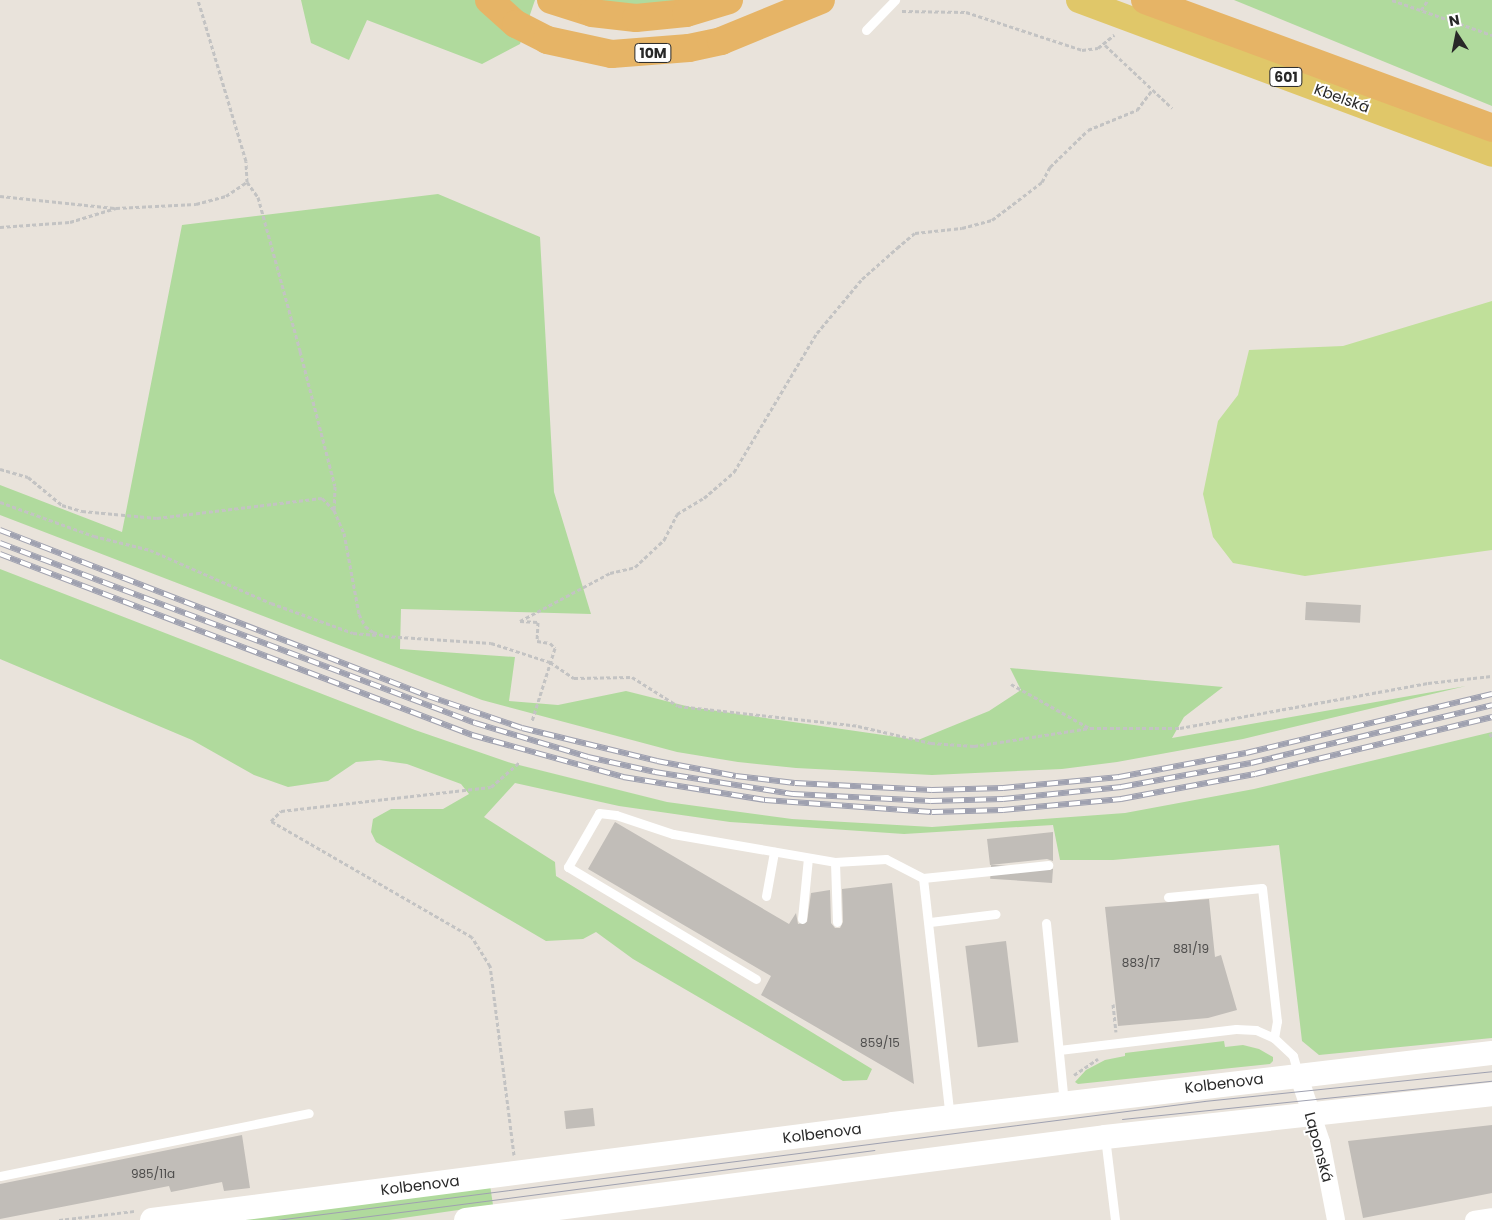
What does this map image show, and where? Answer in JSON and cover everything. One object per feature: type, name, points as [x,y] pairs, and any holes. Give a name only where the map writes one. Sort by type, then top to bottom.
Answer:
[{"type":"highway","name":"10M","points":[[489,0],[516,24],[547,40],[612,54],[680,50],[721,41],[822,0]]},
{"type":"highway","points":[[551,0],[592,13],[636,18],[686,13],[729,0]]},
{"type":"highway","name":"Kbelská","points":[[1145,0],[1492,128]]},
{"type":"highway","points":[[1169,0],[1232,32]]},
{"type":"main road","name":"Kbelská","points":[[1079,0],[1492,154]]},
{"type":"main road","name":"Kolbenova","points":[[152,1220],[893,1124],[1298,1074],[1492,1054]]},
{"type":"main road","points":[[466,1220],[1104,1137],[1492,1094]]},
{"type":"street","name":"Laponská","points":[[1298,1074],[1321,1142],[1336,1220]]},
{"type":"street","points":[[1474,1220],[1492,1217]]},
{"type":"lane","points":[[866,30],[897,5]]},
{"type":"lane","points":[[756,979],[568,866],[599,813],[616,815],[674,834],[808,858],[835,862],[886,859],[923,878],[1048,865]]},
{"type":"lane","points":[[766,896],[774,852]]},
{"type":"lane","points":[[802,919],[808,858]]},
{"type":"lane","points":[[835,862],[837,922]]},
{"type":"lane","points":[[923,878],[930,922],[950,1117]]},
{"type":"lane","points":[[1168,897],[1262,888],[1277,1021],[1274,1038]]},
{"type":"lane","points":[[930,922],[996,914]]},
{"type":"lane","points":[[1046,923],[1064,1103]]},
{"type":"lane","points":[[1059,1050],[1236,1029],[1256,1030],[1274,1038],[1293,1056],[1298,1074]]},
{"type":"lane","points":[[0,1176],[309,1113]]},
{"type":"lane","points":[[1104,1137],[1115,1220]]},
{"type":"path","points":[[198,0],[246,161],[247,182],[258,197],[300,350],[335,486],[334,510]]},
{"type":"path","points":[[1392,0],[1492,34]]},
{"type":"path","points":[[1421,10],[1428,0]]},
{"type":"path","points":[[897,5],[907,12],[966,12],[1082,50],[1105,45],[1116,31]]},
{"type":"path","points":[[1105,45],[1172,108]]},
{"type":"path","points":[[532,721],[555,648],[550,642],[537,641],[538,622],[525,623],[520,621],[610,573],[634,567],[664,540],[677,514],[704,498],[734,472],[817,333],[862,279],[897,248],[915,233],[962,228],[992,220],[1042,182],[1050,167],[1088,130],[1137,110],[1152,90]]},
{"type":"path","points":[[0,196],[116,208],[196,204],[226,196],[247,182]]},
{"type":"path","points":[[0,227],[70,222],[116,208]]},
{"type":"path","points":[[0,469],[28,477],[62,505],[82,511],[157,518],[322,498],[334,510],[344,533],[359,614],[364,626],[385,636]]},
{"type":"path","points":[[0,502],[94,536],[150,550],[271,603],[353,633],[491,643],[550,662],[574,678],[632,677],[678,706],[858,726],[931,744],[974,746],[1090,728],[1180,728],[1428,683],[1492,676]]},
{"type":"path","points":[[1011,684],[1090,728]]},
{"type":"path","points":[[1490,732],[1492,738]]},
{"type":"path","points":[[516,1173],[490,966],[472,937],[271,821],[281,811],[491,787],[520,762]]},
{"type":"green space","points":[[301,0],[535,0],[520,44],[482,64],[367,20],[349,60],[311,43]]},
{"type":"green space","points":[[591,0],[682,0],[637,5]]},
{"type":"green space","points":[[1234,0],[1492,0],[1492,106]]},
{"type":"green space","points":[[438,194],[540,237],[554,492],[591,614],[401,609],[400,649],[515,657],[509,701],[558,705],[626,691],[690,707],[918,740],[989,711],[1021,690],[1010,668],[1223,687],[1184,717],[1172,738],[1466,686],[1243,739],[1117,762],[1062,769],[932,775],[796,768],[738,762],[677,752],[482,700],[0,515],[0,485],[122,532],[182,225]]},
{"type":"green space","points":[[1492,301],[1492,550],[1305,576],[1233,563],[1213,537],[1203,494],[1218,421],[1238,395],[1249,350],[1343,346]]},
{"type":"green space","points":[[0,569],[415,730],[511,763],[667,802],[792,819],[932,827],[1125,813],[1254,789],[1492,732],[1492,1038],[1319,1055],[1302,1041],[1279,845],[1113,860],[1060,860],[1053,825],[904,834],[730,822],[619,806],[515,783],[484,817],[555,862],[556,876],[872,1069],[867,1080],[843,1081],[633,959],[596,932],[583,939],[546,941],[376,842],[371,832],[373,819],[391,809],[443,809],[469,794],[461,784],[407,764],[379,760],[356,762],[328,781],[288,787],[254,775],[192,740],[0,659]]},
{"type":"green space","points":[[1224,1041],[1225,1047],[1243,1045],[1259,1049],[1273,1057],[1273,1061],[1270,1064],[1078,1084],[1075,1082],[1086,1070],[1105,1060],[1125,1056],[1125,1053]]},
{"type":"green space","points":[[490,1185],[493,1205],[389,1220],[233,1220]]},
{"type":"building","points":[[1306,602],[1361,605],[1360,623],[1305,620]]},
{"type":"building","points":[[615,822],[789,924],[796,913],[798,924],[807,922],[811,893],[830,890],[831,923],[835,928],[840,928],[843,922],[842,889],[892,883],[914,1084],[761,995],[771,976],[588,869]]},
{"type":"building","points":[[1053,832],[1053,861],[1047,859],[990,865],[987,839]]},
{"type":"building","points":[[991,865],[1053,869],[1052,883],[990,879]]},
{"type":"building","points":[[1209,899],[1215,957],[1221,955],[1237,1010],[1208,1018],[1118,1026],[1105,907]]},
{"type":"building","points":[[1006,941],[1018,1042],[978,1047],[965,946]]},
{"type":"building","points":[[593,1108],[595,1126],[566,1129],[564,1111]]},
{"type":"building","points":[[1492,1125],[1492,1193],[1363,1218],[1348,1141]]},
{"type":"building","points":[[242,1135],[250,1188],[224,1191],[222,1182],[171,1192],[169,1186],[0,1219],[0,1184]]},
{"type":"tram line","points":[[276,1220],[1204,1101],[1492,1071]]},
{"type":"tram line","points":[[1122,1119],[1492,1081]]},
{"type":"tram line","points":[[339,1220],[874,1150]]},
{"type":"railway","points":[[0,530],[428,696],[522,728],[657,761],[736,776],[795,783],[932,790],[1003,788],[1119,777],[1246,753],[1492,694]]},
{"type":"railway","points":[[0,543],[475,723],[588,757],[655,772],[793,794],[931,801],[1003,799],[1121,787],[1251,763],[1492,705]]},
{"type":"railway","points":[[0,554],[472,735],[623,777],[765,800],[932,812],[1003,810],[1121,799],[1255,774],[1492,717]]}]
